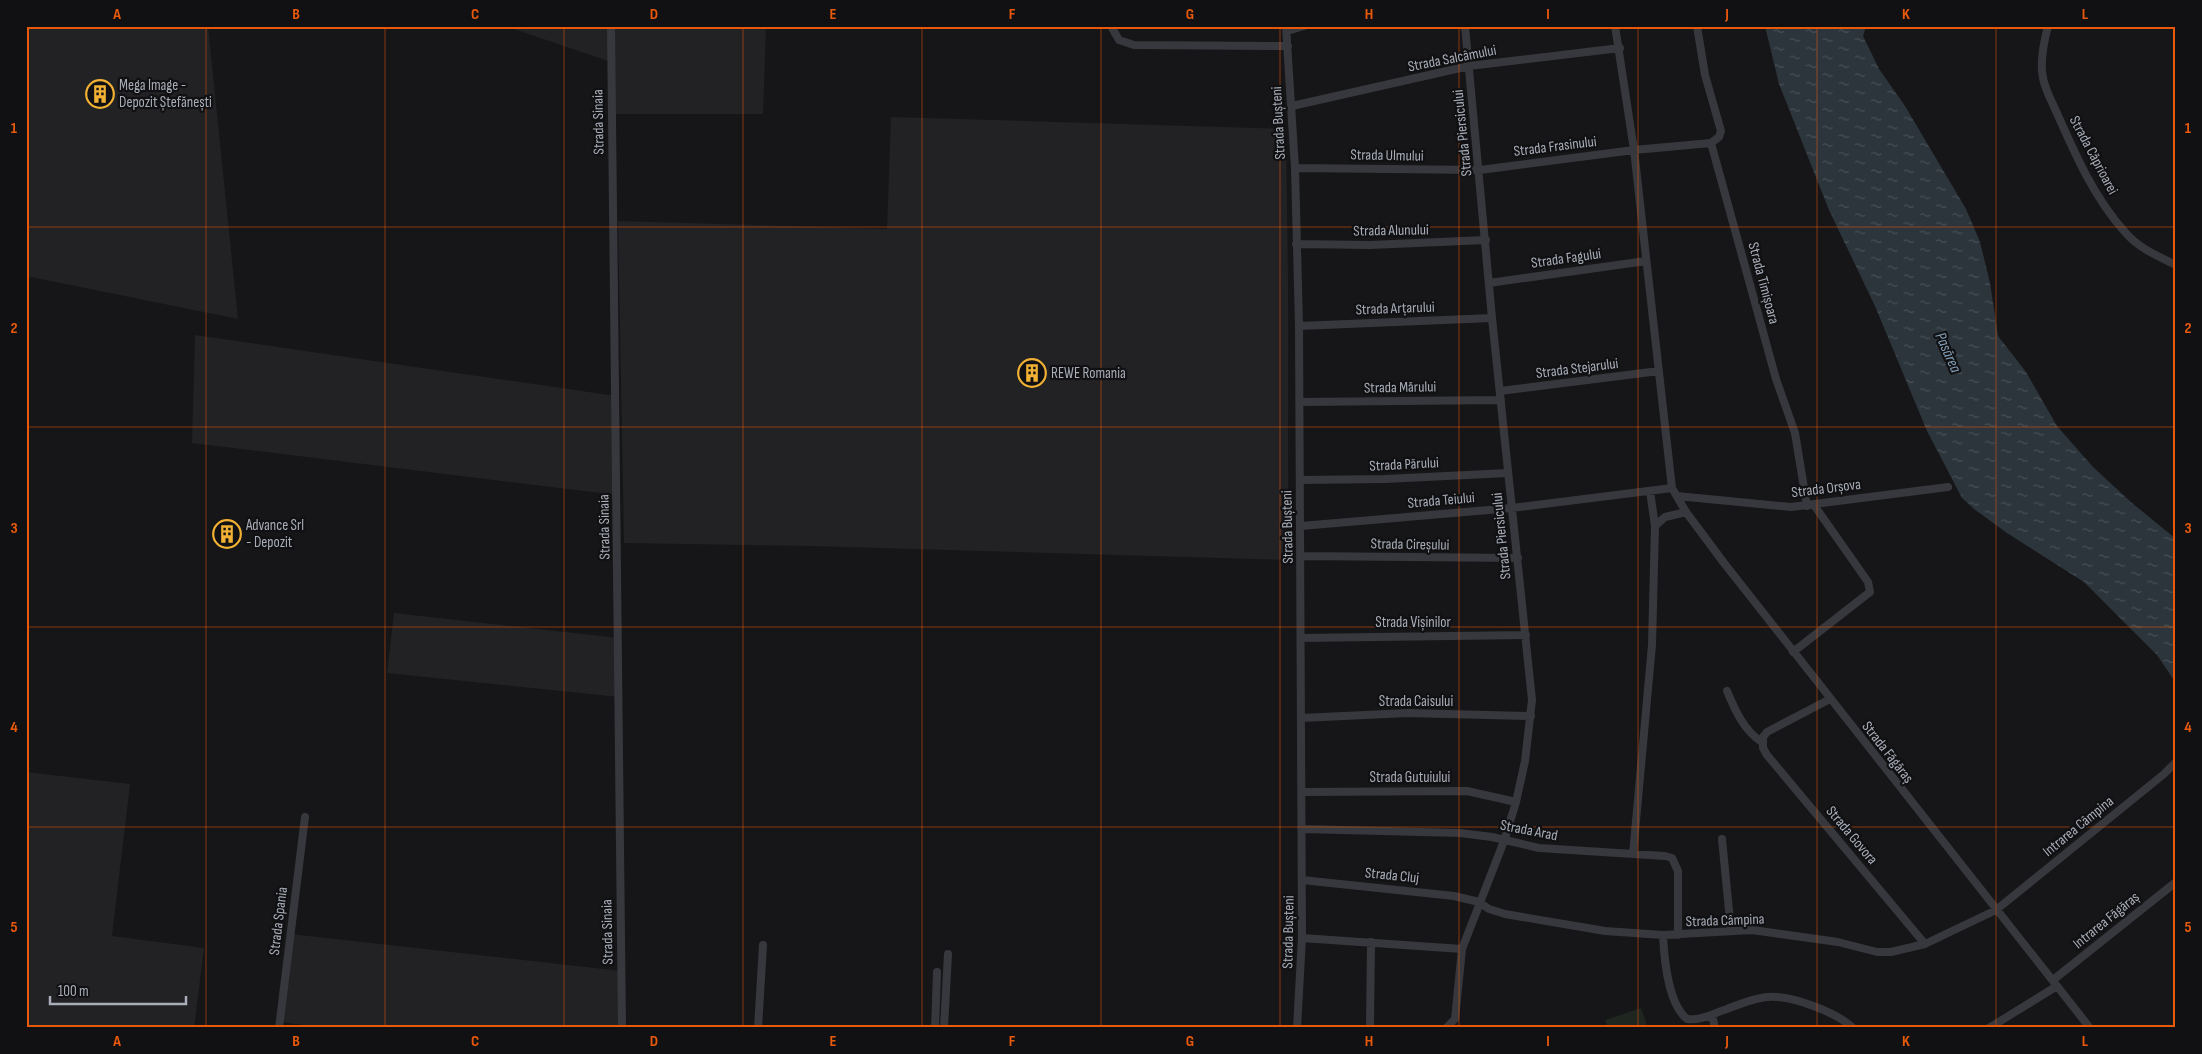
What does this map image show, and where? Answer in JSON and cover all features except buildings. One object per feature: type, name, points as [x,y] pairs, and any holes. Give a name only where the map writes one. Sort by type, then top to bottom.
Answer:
[{"type":"street","name":"Strada Sinaia","points":[[611,26],[622,1028]]},
{"type":"street","points":[[1111,26],[1120,40],[1134,45],[1288,46]]},
{"type":"street","points":[[1287,28],[1304,26]]},
{"type":"street","name":"Strada Piersicului","points":[[1446,1028],[1455,1019],[1462,949],[1504,841],[1516,802],[1525,761],[1532,691],[1492,318],[1480,170],[1465,26]]},
{"type":"street","points":[[1615,26],[1620,48],[1634,150],[1672,488]]},
{"type":"street","points":[[1634,150],[1711,142],[1719,136],[1721,131],[1705,74],[1697,26]]},
{"type":"street","name":"Strada Căprioarei","points":[[2048,26],[2043,46],[2042,72],[2065,132],[2093,187],[2126,233],[2143,248],[2176,265]]},
{"type":"street","name":"Strada Bușteni","points":[[1287,28],[1292,106],[1300,402],[1302,938],[1297,1028]]},
{"type":"street","name":"Strada Salcâmului","points":[[1292,106],[1469,66],[1620,48]]},
{"type":"street","name":"Strada Timișoara","points":[[1711,142],[1776,379],[1795,433],[1810,506],[1868,582],[1870,592],[1793,652]]},
{"type":"street","name":"Strada Frasinului","points":[[1480,170],[1634,150]]},
{"type":"street","name":"Strada Ulmului","points":[[1294,168],[1480,170]]},
{"type":"street","name":"Strada Alunului","points":[[1296,244],[1370,245],[1486,240]]},
{"type":"street","name":"Strada Fagului","points":[[1489,283],[1646,261]]},
{"type":"street","name":"Strada Arțarului","points":[[1299,326],[1492,318]]},
{"type":"street","name":"Strada Stejarului","points":[[1500,396],[1659,371]]},
{"type":"street","name":"Strada Mărului","points":[[1300,402],[1500,396]]},
{"type":"street","name":"Strada Părului","points":[[1300,480],[1385,479],[1508,473]]},
{"type":"street","name":"Strada Orșova","points":[[1677,496],[1791,507],[1948,487]]},
{"type":"street","name":"Strada Teiului","points":[[1301,526],[1512,508],[1672,488]]},
{"type":"street","name":"Strada Făgăraș","points":[[1672,488],[1686,512],[1793,652],[2090,1028]]},
{"type":"street","points":[[1633,854],[1652,645],[1655,526],[1650,491]]},
{"type":"street","points":[[1655,526],[1665,517],[1686,512]]},
{"type":"street","name":"Strada Cireșului","points":[[1301,556],[1518,558]]},
{"type":"street","name":"Strada Vișinilor","points":[[1301,638],[1526,635]]},
{"type":"street","name":"Strada Govora","points":[[1726,691],[1744,725],[1755,738],[1762,742],[1767,755],[1925,944]]},
{"type":"street","points":[[1762,742],[1767,732],[1830,699]]},
{"type":"street","name":"Strada Caisului","points":[[1301,718],[1408,713],[1531,716]]},
{"type":"street","name":"Intrarea Câmpina","points":[[1996,910],[2164,774],[2176,762]]},
{"type":"street","name":"Strada Gutuiului","points":[[1302,792],[1467,791],[1516,802]]},
{"type":"street","name":"Strada Spania","points":[[279,1028],[304,817]]},
{"type":"street","name":"Strada Arad","points":[[1302,829],[1460,833],[1492,836],[1504,841],[1539,848],[1665,856],[1672,858],[1678,871],[1678,935]]},
{"type":"street","points":[[1722,839],[1731,931]]},
{"type":"street","name":"Strada Cluj","points":[[1302,880],[1454,896],[1479,902]]},
{"type":"street","name":"Intrarea Făgăraș","points":[[1989,1028],[2055,983],[2176,882]]},
{"type":"street","name":"Strada Câmpina","points":[[1479,902],[1489,909],[1505,914],[1631,934],[1678,935],[1752,930],[1838,942],[1877,952],[1891,952],[1925,944],[1996,910]]},
{"type":"street","points":[[1663,935],[1666,964],[1675,1000],[1683,1016],[1694,1020],[1754,1000],[1777,997],[1824,1010],[1836,1015],[1853,1028]]},
{"type":"street","points":[[1302,938],[1462,949]]},
{"type":"street","points":[[1370,1028],[1371,942]]},
{"type":"street","points":[[758,1028],[763,945]]},
{"type":"street","points":[[944,1028],[948,954]]},
{"type":"street","points":[[935,1028],[937,972]]},
{"type":"street","points":[[1712,1015],[1715,1028]]},
{"type":"shaded area","points":[[26,26],[208,26],[238,319],[26,276]]},
{"type":"shaded area","points":[[505,26],[766,26],[763,114],[612,114],[611,62]]},
{"type":"shaded area","points":[[891,117],[1286,129],[1288,560],[811,546],[624,543],[618,221],[887,229]]},
{"type":"shaded area","points":[[195,335],[616,396],[617,495],[192,443]]},
{"type":"shaded area","points":[[394,613],[619,638],[619,697],[387,673]]},
{"type":"shaded area","points":[[26,772],[130,784],[112,936],[204,948],[194,1028],[26,1028]]},
{"type":"shaded area","points":[[290,934],[621,971],[622,1028],[328,1028],[280,1022]]},
{"type":"shaded area","points":[[1641,1008],[1647,1025],[1640,1028],[1608,1028],[1605,1020]]},
{"type":"water","name":"Pasărea","points":[[1765,26],[1866,26],[1863,36],[1879,69],[1905,106],[1966,209],[1980,242],[1990,283],[1998,336],[2026,372],[2057,426],[2093,467],[2132,503],[2176,539],[2176,683],[2157,655],[2084,582],[2007,533],[1962,498],[1927,431],[1875,306],[1829,210],[1779,84]]},
{"type":"place","name":"Mega Image - Depozit Ștefănești","points":[[100,94]]},
{"type":"place","name":"REWE Romania","points":[[1032,373]]},
{"type":"place","name":"Advance Srl - Depozit","points":[[227,534]]}]
